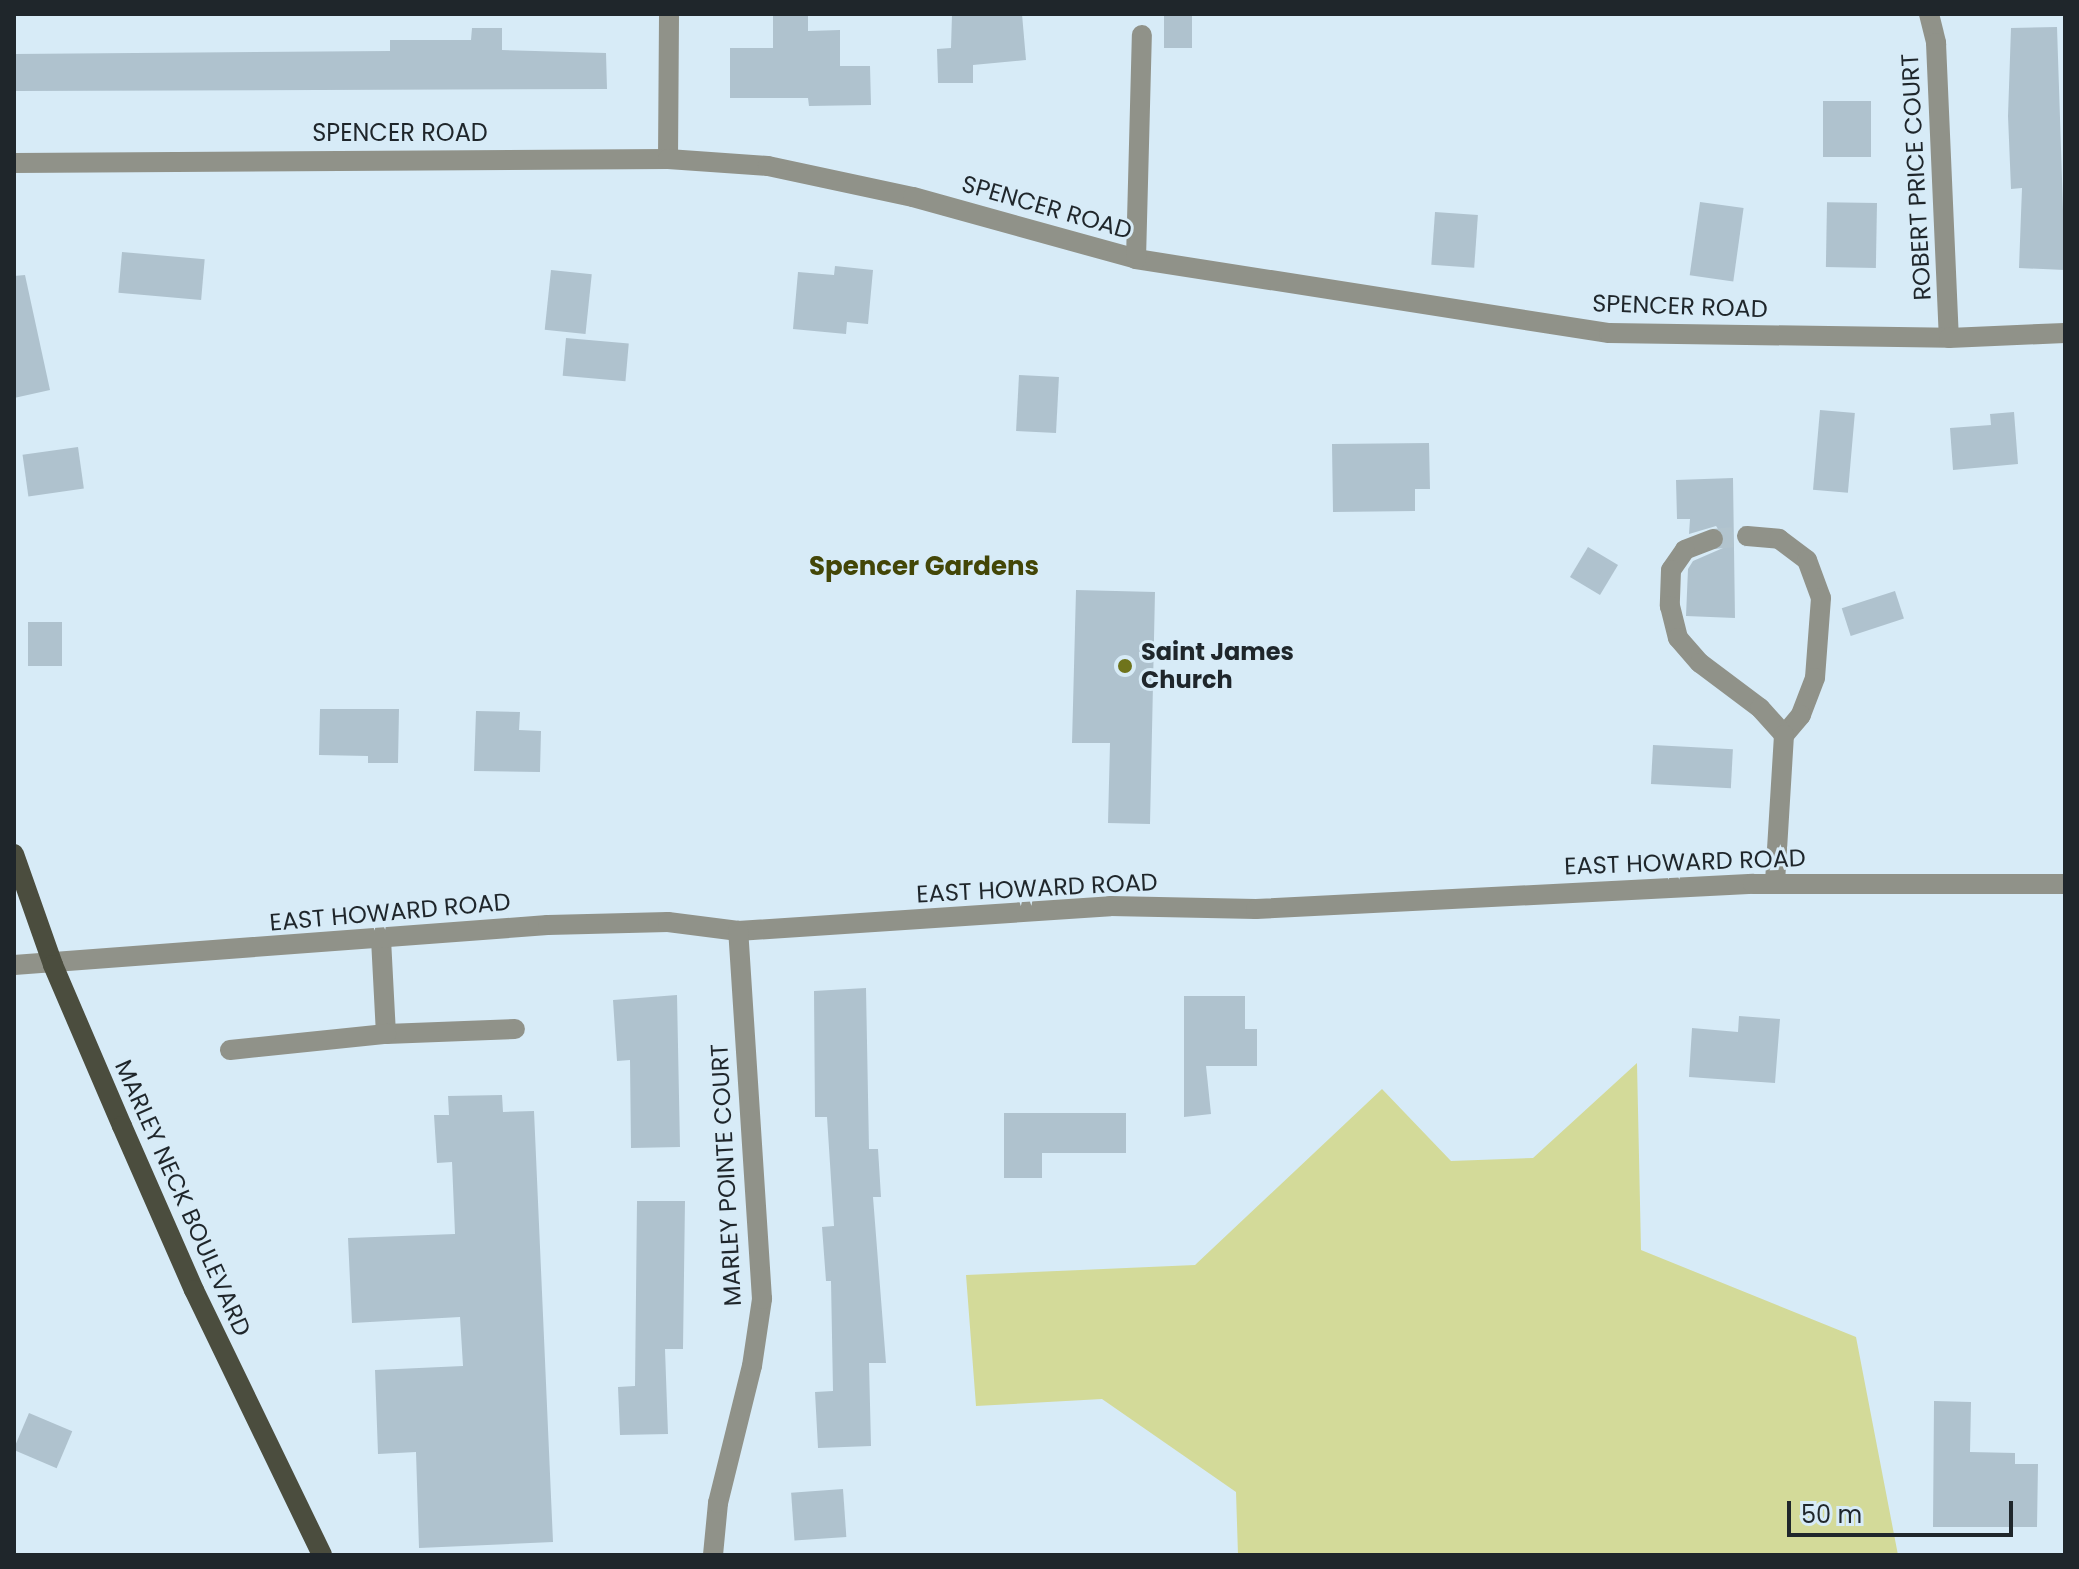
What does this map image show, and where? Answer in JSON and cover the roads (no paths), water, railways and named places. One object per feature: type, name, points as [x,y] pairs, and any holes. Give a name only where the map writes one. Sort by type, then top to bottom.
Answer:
[{"type":"main road","name":"MARLEY NECK BOULEVARD","points":[[14,854],[53,965],[194,1290],[322,1555]]},
{"type":"street","points":[[668,159],[669,14]]},
{"type":"street","name":"ROBERT PRICE COURT","points":[[1929,14],[1936,43],[1949,338]]},
{"type":"street","points":[[1136,259],[1142,35]]},
{"type":"street","name":"SPENCER ROAD","points":[[14,163],[668,159],[768,166],[897,194],[1136,259],[1609,333],[1949,338],[2065,333]]},
{"type":"street","points":[[1747,536],[1779,539],[1807,560],[1821,598],[1815,678],[1801,715],[1784,735],[1775,883]]},
{"type":"street","points":[[1713,539],[1685,550],[1671,570],[1670,606],[1678,638],[1700,663],[1760,708],[1784,735]]},
{"type":"street","name":"EAST HOWARD ROAD","points":[[14,965],[53,965],[381,939],[668,922],[738,931],[1110,906],[1256,909],[1775,883],[2065,884]]},
{"type":"street","name":"MARLEY POINTE COURT","points":[[713,1555],[718,1503],[752,1366],[762,1299],[738,931]]},
{"type":"street","points":[[381,939],[386,1034]]},
{"type":"street","points":[[230,1050],[386,1034],[515,1029]]},
{"type":"tunnel","points":[[1713,539],[1747,536]]},
{"type":"place","name":"Saint James Church","points":[[1125,666]]},
{"type":"district","name":"Spencer Gardens","points":[[924,567]]}]
